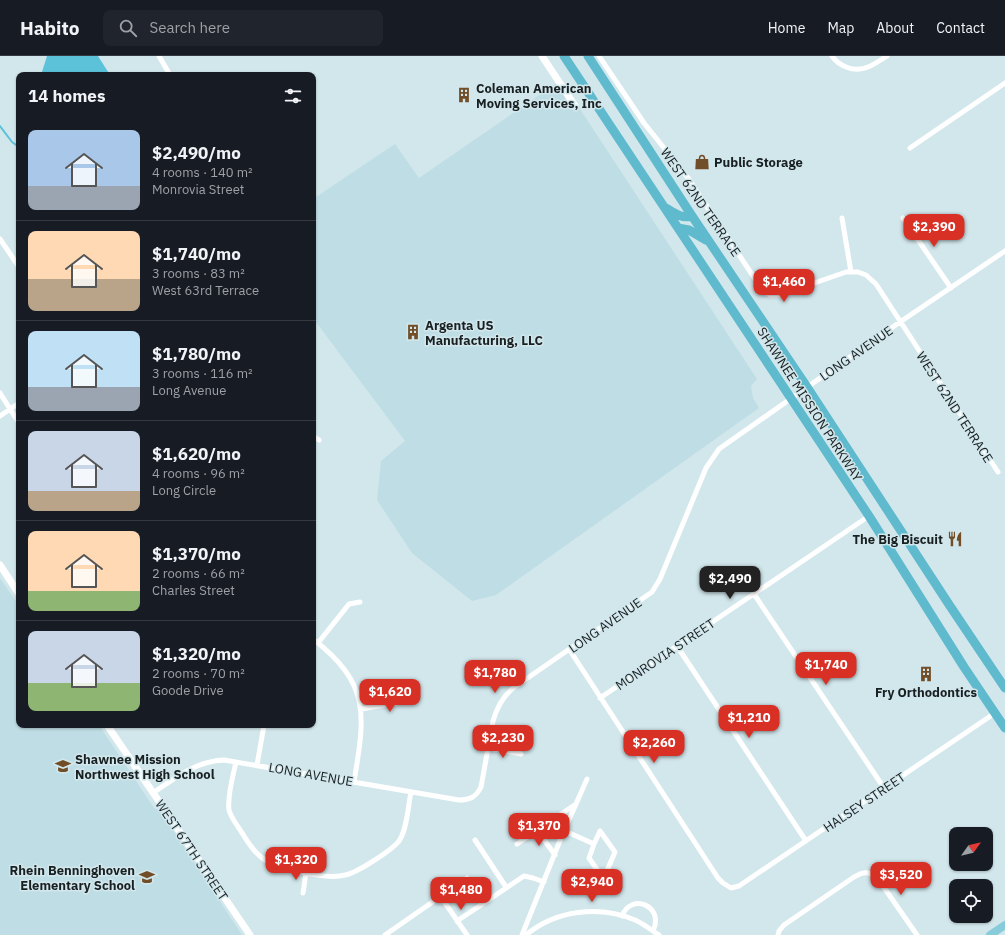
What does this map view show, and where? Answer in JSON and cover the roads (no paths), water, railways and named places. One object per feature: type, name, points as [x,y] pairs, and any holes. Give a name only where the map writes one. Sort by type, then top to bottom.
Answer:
[{"type":"highway","name":"SHAWNEE MISSION PARKWAY","points":[[564,56],[869,516],[1005,728]]},
{"type":"highway","name":"SHAWNEE MISSION PARKWAY","points":[[588,56],[692,216],[807,387],[1005,688]]},
{"type":"highway","points":[[665,208],[680,216],[692,216]]},
{"type":"highway","points":[[678,228],[688,230],[709,241]]},
{"type":"highway","points":[[995,713],[1005,713]]},
{"type":"main road","points":[[990,935],[1004,928]]},
{"type":"street","points":[[159,56],[168,72]]},
{"type":"street","points":[[542,56],[575,106]]},
{"type":"street","name":"WEST 62ND TERRACE","points":[[599,56],[644,123],[688,178],[761,288],[770,295],[780,295],[839,274],[851,272],[858,272],[872,279],[998,472]]},
{"type":"street","points":[[832,56],[843,67],[851,69],[864,69],[874,65],[887,56]]},
{"type":"street","points":[[910,148],[1005,83]]},
{"type":"street","points":[[842,218],[851,272]]},
{"type":"street","points":[[904,218],[950,288]]},
{"type":"street","points":[[0,239],[16,263]]},
{"type":"street","name":"LONG AVENUE","points":[[153,793],[193,767],[216,760],[257,765],[459,800],[472,798],[478,793],[481,787],[494,716],[500,702],[511,689],[652,592],[660,579],[702,475],[712,457],[727,443],[790,398],[1005,251]]},
{"type":"street","points":[[0,393],[16,418]]},
{"type":"street","points":[[0,416],[16,405]]},
{"type":"street","name":"MONROVIA STREET","points":[[600,698],[869,516]]},
{"type":"street","points":[[0,566],[16,590]]},
{"type":"street","points":[[754,594],[884,788]]},
{"type":"street","points":[[354,782],[362,729],[361,709],[350,677],[342,665],[318,643],[349,604],[360,602]]},
{"type":"street","points":[[676,646],[806,841]]},
{"type":"street","points":[[569,649],[600,698]]},
{"type":"street","points":[[361,709],[397,703],[411,694]]},
{"type":"street","name":"HALSEY STREET","points":[[600,698],[718,878],[731,888],[740,886],[995,713]]},
{"type":"street","name":"WEST 67TH STREET","points":[[109,728],[250,935]]},
{"type":"street","points":[[257,765],[263,728]]},
{"type":"street","points":[[489,748],[521,754]]},
{"type":"street","points":[[236,762],[229,803],[230,812],[233,819],[253,849],[261,857],[282,868],[306,873],[333,877],[347,875],[356,872],[395,845],[403,834],[411,792]]},
{"type":"street","points":[[522,935],[554,855],[587,779]]},
{"type":"street","points":[[517,844],[577,803]]},
{"type":"street","points":[[537,830],[554,855]]},
{"type":"street","points":[[565,831],[594,844]]},
{"type":"street","points":[[600,831],[615,852],[606,873],[598,871],[589,858],[594,844],[600,831]]},
{"type":"street","points":[[475,840],[506,887]]},
{"type":"street","points":[[778,935],[779,931],[784,926],[854,877],[864,872],[870,872],[876,876],[917,935]]},
{"type":"street","points":[[303,893],[306,873]]},
{"type":"street","points":[[457,921],[524,876],[544,882]]},
{"type":"street","points":[[385,935],[391,933],[467,878]]},
{"type":"street","points":[[440,897],[467,935]]},
{"type":"street","points":[[622,916],[627,908],[634,904],[644,904],[650,907],[656,915],[656,924],[653,931]]},
{"type":"street","points":[[526,935],[552,920],[572,913],[588,911],[622,916],[642,923],[659,935]]},
{"type":"water","points":[[47,56],[98,56],[108,72],[42,72]]},
{"type":"waterway","points":[[0,126],[12,142],[16,145]]},
{"type":"place","name":"Coleman American Moving Services, Inc","points":[[464,95]]},
{"type":"place","name":"Public Storage","points":[[702,162]]},
{"type":"place","name":"Argenta US Manufacturing, LLC","points":[[413,332]]},
{"type":"place","name":"The Big Biscuit","points":[[955,539]]},
{"type":"place","name":"Fry Orthodontics","points":[[926,674]]},
{"type":"place","name":"Shawnee Mission Northwest High School","points":[[63,766]]},
{"type":"place","name":"Rhein Benninghoven Elementary School","points":[[147,877]]}]
